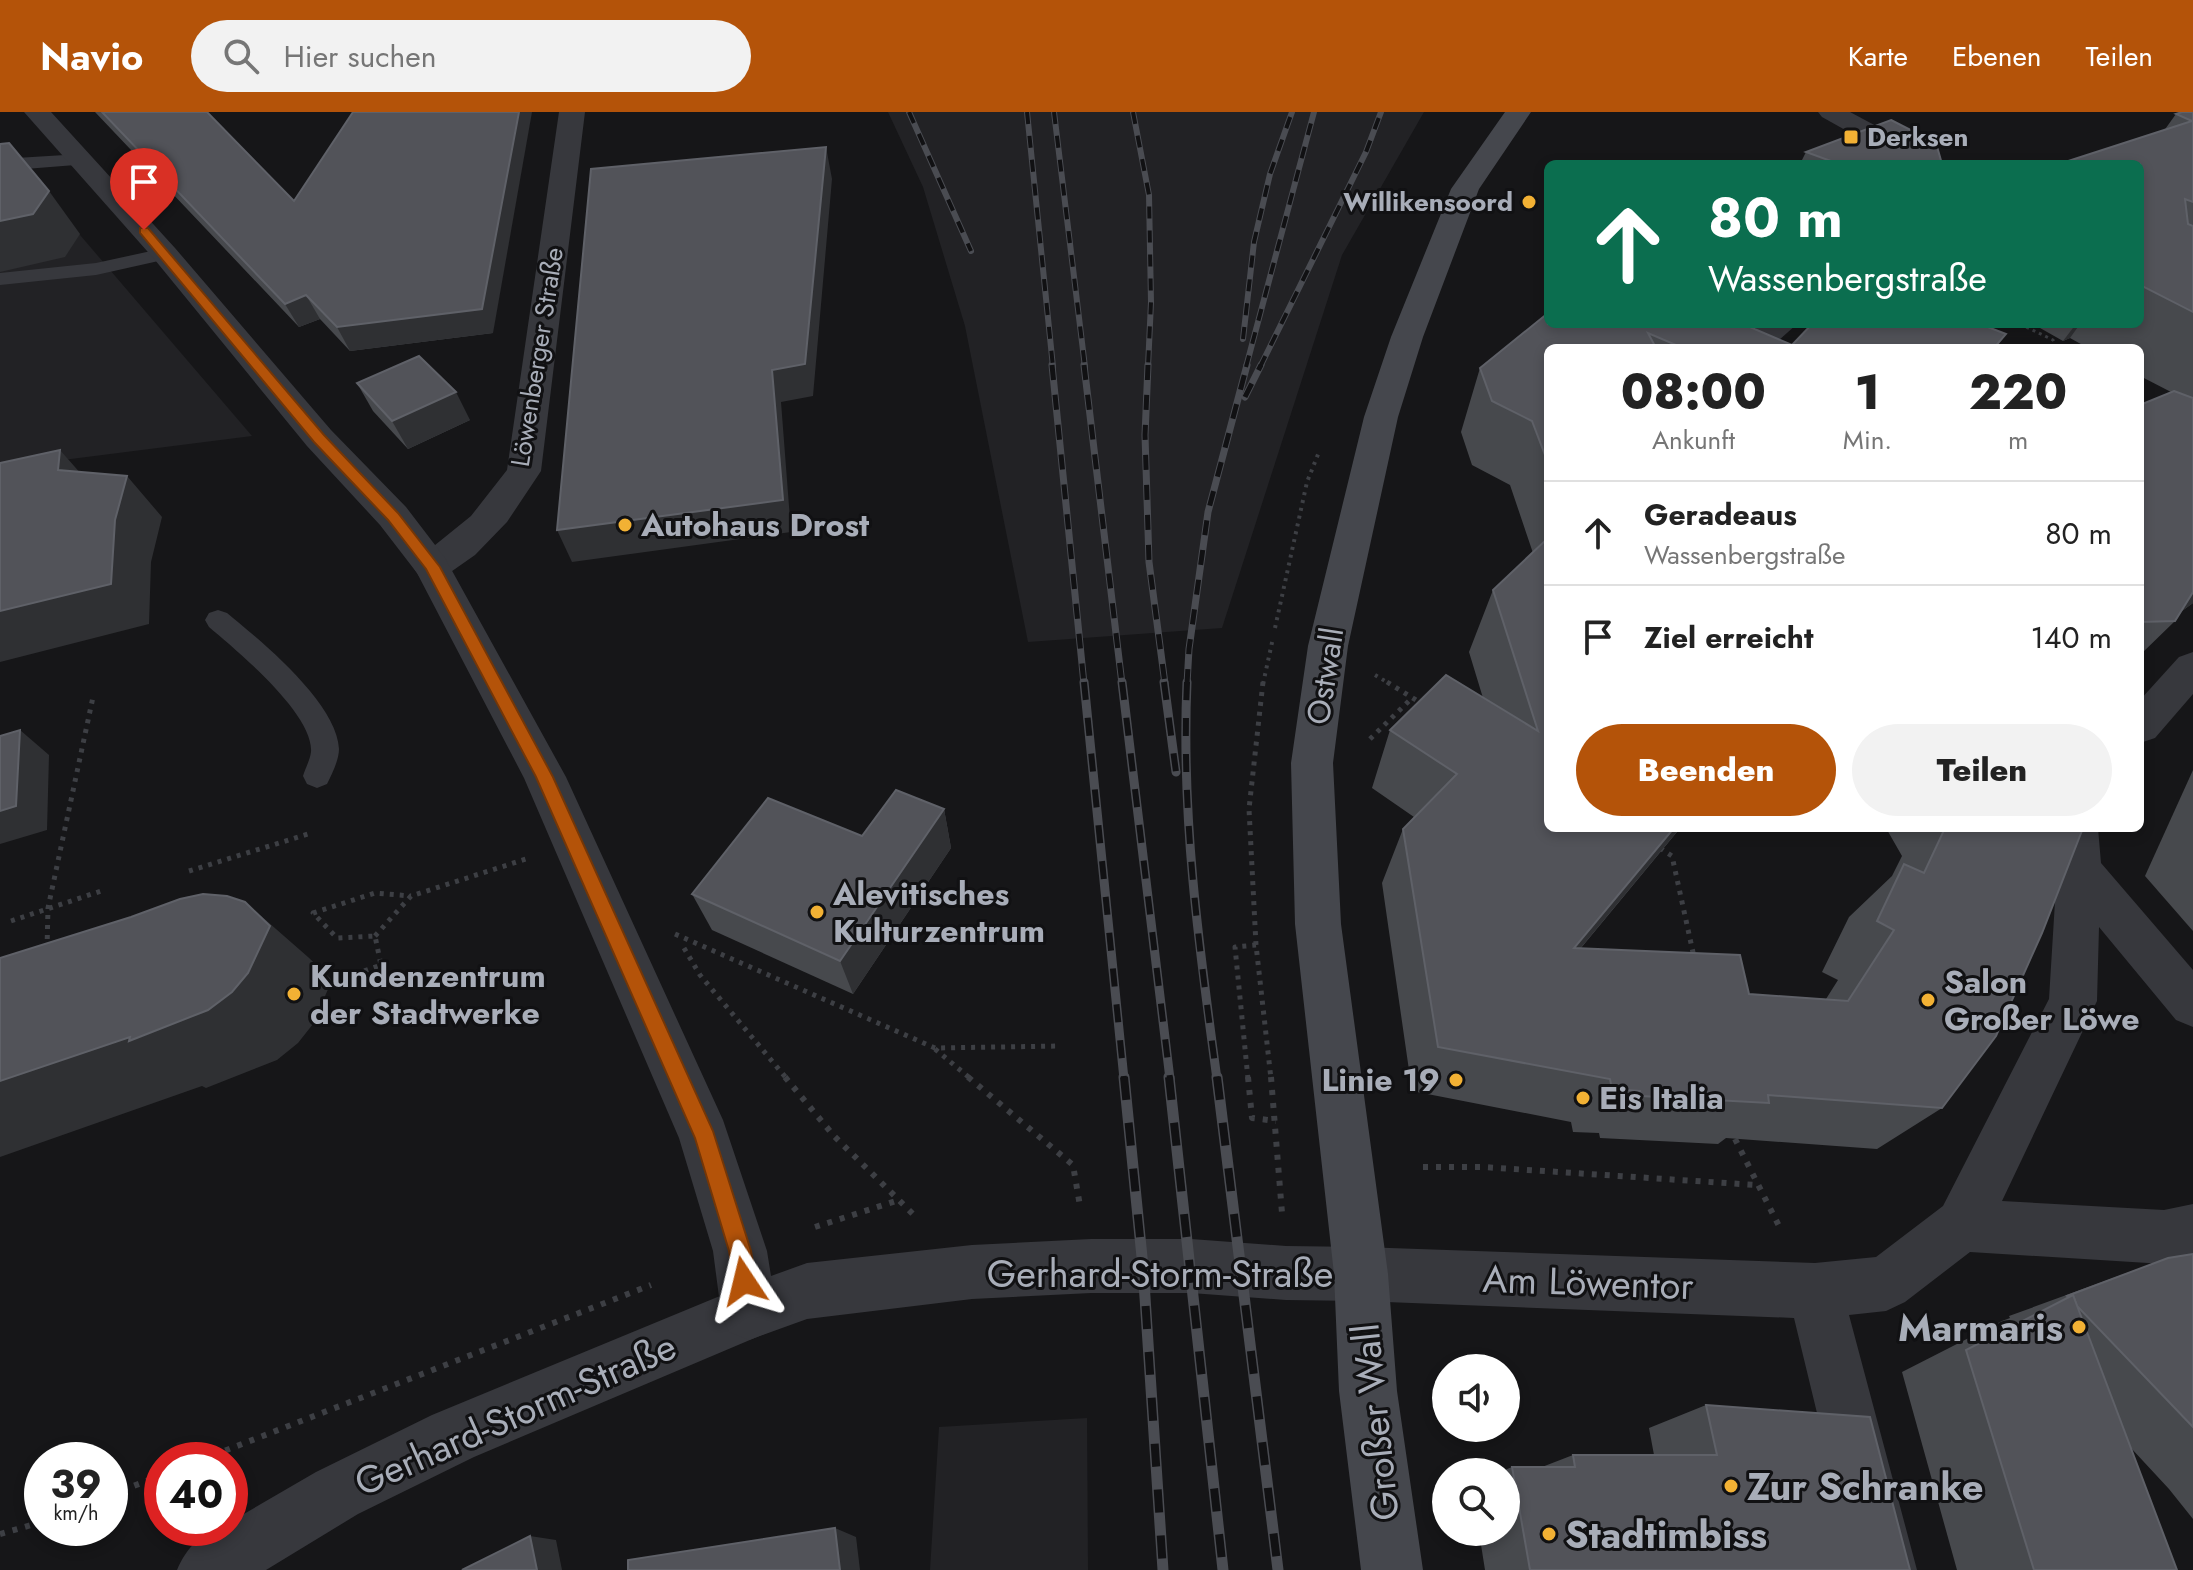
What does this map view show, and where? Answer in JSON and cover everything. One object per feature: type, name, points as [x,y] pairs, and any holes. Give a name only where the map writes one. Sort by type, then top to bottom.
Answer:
[{"type":"main road","name":"Ostwall","points":[[1361,1274],[1316,907],[1312,763],[1328,646],[1381,417],[1407,337],[1465,189],[1518,112]]},
{"type":"main road","name":"Großer Wall","points":[[1361,1274],[1368,1391],[1392,1570]]},
{"type":"street","points":[[37,112],[165,254],[319,438],[393,516],[432,567],[507,702],[576,844],[705,1138],[740,1251],[749,1312]]},
{"type":"street","name":"Löwenberger Straße","points":[[432,567],[467,544],[496,511],[524,471],[572,112]]},
{"type":"street","points":[[1831,112],[1919,160]]},
{"type":"street","points":[[2144,722],[2193,667]]},
{"type":"street","points":[[2078,848],[2193,1005]]},
{"type":"street","points":[[2078,848],[2073,1001],[1962,1225],[2164,1237],[2193,1231]]},
{"type":"street","name":"Am Löwentor","points":[[1361,1274],[1815,1291],[1886,1283],[1962,1225]]},
{"type":"street","name":"Gerhard-Storm-Straße","points":[[208,1570],[337,1493],[453,1436],[749,1312],[807,1291],[972,1272],[1091,1266],[1191,1266],[1286,1273],[1361,1274]]},
{"type":"street","points":[[1815,1291],[1886,1570]]},
{"type":"lane","points":[[0,165],[81,160]]},
{"type":"lane","points":[[0,279],[96,269],[165,254]]},
{"type":"lane","points":[[218,620],[279,672],[322,732],[325,752],[317,776]]},
{"type":"path","points":[[2028,328],[2053,340],[2055,344]]},
{"type":"path","points":[[1328,646],[1426,706]]},
{"type":"path","points":[[47,955],[48,908],[93,697]]},
{"type":"path","points":[[189,871],[308,834]]},
{"type":"path","points":[[1649,842],[1672,856],[1698,972]]},
{"type":"path","points":[[411,896],[375,936],[337,938],[313,913],[375,893],[411,896],[503,866]]},
{"type":"path","points":[[11,921],[101,891]]},
{"type":"path","points":[[972,1272],[834,1136],[700,975],[674,933],[935,1048],[1073,1165],[1091,1266]]},
{"type":"path","points":[[336,981],[381,965],[375,936]]},
{"type":"path","points":[[1256,945],[1235,947],[1241,1030],[1252,1118],[1276,1121]]},
{"type":"path","points":[[1257,960],[1276,1121],[1286,1273]]},
{"type":"path","points":[[935,1048],[1061,1046]]},
{"type":"path","points":[[1735,1139],[1756,1185],[1815,1291]]},
{"type":"path","points":[[1423,1167],[1483,1167],[1756,1185]]},
{"type":"path","points":[[247,1442],[740,1251],[899,1200]]},
{"type":"path","points":[[0,1534],[24,1527]]},
{"type":"shaded area","points":[[888,112],[1424,112],[1342,255],[1222,628],[1028,642],[965,326],[923,187]]},
{"type":"shaded area","points":[[0,143],[9,152],[252,436],[0,468]]},
{"type":"shaded area","points":[[1087,1418],[1088,1570],[930,1570],[939,1427]]},
{"type":"building","points":[[102,112],[207,112],[294,201],[353,112],[519,112],[482,309],[337,327],[306,295],[285,304]]},
{"type":"building","points":[[2193,112],[2193,202],[2185,199],[2188,224],[2193,226],[2193,312],[2144,287],[2144,160],[2071,160],[2192,121],[2176,114]]},
{"type":"building","points":[[1891,120],[1936,143],[1941,160],[1828,160],[1806,152]]},
{"type":"building","points":[[9,143],[49,191],[33,214],[0,221],[0,144]]},
{"type":"building","points":[[826,147],[805,364],[772,370],[783,500],[557,530],[591,169]]},
{"type":"building","points":[[1544,316],[1544,328],[1752,328],[1790,344],[1674,344],[1648,333],[1654,344],[1544,344],[1544,452],[1532,421],[1492,401],[1480,368]]},
{"type":"building","points":[[1808,328],[1990,328],[2006,334],[1997,344],[1793,344]]},
{"type":"building","points":[[419,356],[456,392],[392,421],[357,383]]},
{"type":"building","points":[[2174,391],[2193,398],[2193,592],[2175,621],[2144,622],[2144,403]]},
{"type":"building","points":[[60,450],[58,470],[127,476],[115,520],[111,584],[0,611],[0,463]]},
{"type":"building","points":[[1544,542],[1544,832],[1671,832],[1574,948],[1740,955],[1749,994],[1848,1001],[1894,930],[1877,921],[1904,864],[1924,873],[1943,832],[2081,832],[2042,933],[1996,1036],[1942,1108],[1768,1095],[1769,1103],[1641,1096],[1640,1091],[1612,1089],[1610,1079],[1438,1047],[1403,829],[1457,774],[1390,730],[1446,675],[1538,731],[1493,590]]},
{"type":"building","points":[[20,730],[16,806],[0,811],[0,736]]},
{"type":"building","points":[[896,790],[944,809],[840,961],[692,894],[768,798],[862,836]]},
{"type":"building","points":[[203,894],[227,896],[245,902],[270,926],[248,973],[232,992],[208,1010],[129,1041],[130,1037],[0,1081],[0,958]]},
{"type":"building","points":[[2193,1254],[2193,1427],[2077,1306],[2073,1295],[2067,1296],[2168,1258]]},
{"type":"building","points":[[2073,1295],[2177,1570],[2034,1570],[1966,1350]]},
{"type":"building","points":[[1706,1405],[1870,1417],[1910,1570],[1530,1570],[1520,1513],[1520,1467],[1575,1467],[1573,1455],[1717,1455]]},
{"type":"building","points":[[835,1528],[840,1570],[628,1570],[628,1560]]},
{"type":"building","points":[[530,1536],[537,1570],[462,1570]]},
{"type":"railway","points":[[909,112],[971,251]]},
{"type":"railway","points":[[1027,112],[1053,367]]},
{"type":"railway","points":[[1054,112],[1085,367]]},
{"type":"railway","points":[[1133,112],[1149,195],[1151,302],[1148,367]]},
{"type":"railway","points":[[1243,339],[1254,242],[1270,174],[1292,112]]},
{"type":"railway","points":[[1246,367],[1314,112]]},
{"type":"railway","points":[[1260,367],[1366,152],[1381,112]]},
{"type":"railway","points":[[1052,365],[1084,684]]},
{"type":"railway","points":[[1084,365],[1122,684]]},
{"type":"railway","points":[[1148,365],[1145,435],[1149,562],[1165,684]]},
{"type":"railway","points":[[1187,684],[1208,512],[1247,365]]},
{"type":"railway","points":[[1245,397],[1260,367]]},
{"type":"railway","points":[[1084,682],[1124,1079]]},
{"type":"railway","points":[[1122,682],[1170,1079]]},
{"type":"railway","points":[[1164,682],[1176,772]]},
{"type":"railway","points":[[1187,682],[1189,832],[1217,1079]]},
{"type":"railway","points":[[1124,1077],[1143,1267],[1163,1570]]},
{"type":"railway","points":[[1169,1077],[1223,1570]]},
{"type":"railway","points":[[1217,1077],[1278,1570]]},
{"type":"place","name":"Derksen","points":[[1851,137]]},
{"type":"place","name":"Willikensoord","points":[[1529,202]]},
{"type":"place","name":"Autohaus Drost","points":[[625,525]]},
{"type":"place","name":"Alevitisches Kulturzentrum","points":[[817,912]]},
{"type":"place","name":"Kundenzentrum der Stadtwerke","points":[[294,994]]},
{"type":"place","name":"Salon Großer Löwe","points":[[1928,1000]]},
{"type":"place","name":"Linie 19","points":[[1456,1080]]},
{"type":"place","name":"Eis Italia","points":[[1583,1098]]},
{"type":"place","name":"Marmaris","points":[[2079,1327]]},
{"type":"place","name":"Zur Schranke","points":[[1731,1486]]},
{"type":"place","name":"Stadtimbiss","points":[[1549,1534]]},
{"type":"route","points":[[144,230],[319,438],[393,516],[432,567],[545,777],[609,918],[705,1138],[740,1251],[744,1281]]}]
